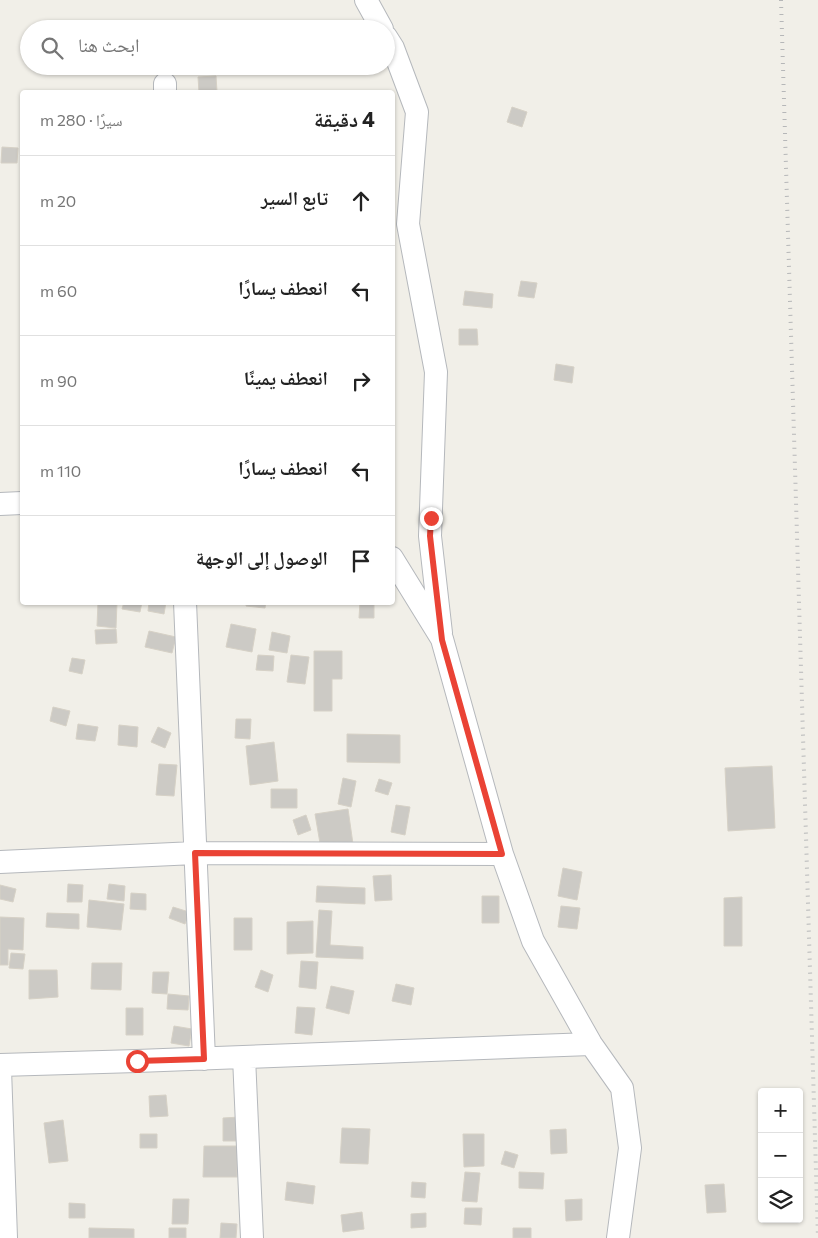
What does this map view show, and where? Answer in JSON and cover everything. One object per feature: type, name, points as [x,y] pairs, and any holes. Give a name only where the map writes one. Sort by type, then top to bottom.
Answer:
[{"type":"street","points":[[366,0],[377,20]]},
{"type":"street","points":[[395,53],[417,112],[408,224],[436,372],[430,536],[442,640],[502,854],[533,941],[591,1044],[622,1088],[630,1148],[618,1238]]},
{"type":"street","points":[[0,504],[20,503]]},
{"type":"street","points":[[395,563],[442,640]]},
{"type":"street","points":[[185,605],[204,1059]]},
{"type":"street","points":[[0,862],[195,853],[502,854]]},
{"type":"street","points":[[0,1065],[591,1044]]},
{"type":"street","points":[[244,1057],[252,1238]]},
{"type":"street","points":[[0,1069],[6,1238]]},
{"type":"building","points":[[216,76],[217,90],[199,90],[198,77]]},
{"type":"building","points":[[512,107],[527,112],[522,127],[507,122]]},
{"type":"building","points":[[2,147],[18,148],[17,163],[1,163]]},
{"type":"building","points":[[521,281],[537,283],[534,298],[518,296]]},
{"type":"building","points":[[465,291],[493,294],[492,308],[463,305]]},
{"type":"building","points":[[459,329],[477,329],[478,345],[459,345]]},
{"type":"building","points":[[556,364],[574,367],[572,383],[554,380]]},
{"type":"building","points":[[98,605],[117,605],[116,628],[97,626]]},
{"type":"building","points":[[123,605],[141,605],[140,612],[122,609]]},
{"type":"building","points":[[149,605],[166,605],[164,614],[148,611]]},
{"type":"building","points":[[246,605],[266,605],[265,608]]},
{"type":"building","points":[[360,605],[374,605],[374,618],[359,618]]},
{"type":"building","points":[[231,624],[256,629],[252,652],[226,647]]},
{"type":"building","points":[[116,629],[117,643],[96,644],[95,630]]},
{"type":"building","points":[[149,631],[176,637],[172,653],[145,647]]},
{"type":"building","points":[[272,632],[290,636],[287,653],[269,650]]},
{"type":"building","points":[[314,651],[342,651],[342,679],[332,679],[332,711],[314,711]]},
{"type":"building","points":[[258,655],[274,656],[273,671],[256,670]]},
{"type":"building","points":[[291,655],[309,657],[305,684],[287,682]]},
{"type":"building","points":[[72,658],[85,660],[82,674],[69,671]]},
{"type":"building","points":[[53,707],[70,711],[66,726],[50,721]]},
{"type":"building","points":[[236,719],[251,719],[250,739],[235,738]]},
{"type":"building","points":[[78,724],[98,727],[95,741],[76,739]]},
{"type":"building","points":[[119,725],[138,727],[137,747],[118,745]]},
{"type":"building","points":[[158,727],[171,733],[165,748],[151,742]]},
{"type":"building","points":[[347,734],[400,735],[400,763],[347,762]]},
{"type":"building","points":[[274,742],[278,781],[250,785],[246,746]]},
{"type":"building","points":[[159,764],[177,765],[174,796],[156,795]]},
{"type":"building","points":[[772,766],[775,828],[728,831],[725,768]]},
{"type":"building","points":[[343,778],[356,781],[351,807],[338,804]]},
{"type":"building","points":[[379,779],[392,783],[388,795],[375,791]]},
{"type":"building","points":[[271,789],[297,789],[297,808],[271,808]]},
{"type":"building","points":[[396,805],[410,807],[405,835],[391,832]]},
{"type":"building","points":[[348,809],[353,844],[321,849],[315,814]]},
{"type":"building","points":[[306,815],[311,830],[298,835],[293,820]]},
{"type":"building","points":[[563,868],[582,872],[577,900],[558,896]]},
{"type":"building","points":[[391,875],[392,900],[375,901],[373,876]]},
{"type":"building","points":[[68,884],[83,885],[82,902],[67,902]]},
{"type":"building","points":[[109,884],[125,886],[124,901],[107,899]]},
{"type":"building","points":[[0,885],[16,889],[13,902],[0,899]]},
{"type":"building","points":[[317,886],[365,888],[365,904],[316,902]]},
{"type":"building","points":[[131,893],[146,894],[146,910],[130,909]]},
{"type":"building","points":[[482,896],[499,896],[499,923],[482,923]]},
{"type":"building","points":[[742,897],[742,946],[724,946],[724,898]]},
{"type":"building","points":[[89,900],[124,904],[121,930],[87,927]]},
{"type":"building","points":[[561,906],[580,908],[577,929],[558,927]]},
{"type":"building","points":[[173,907],[189,912],[185,924],[169,918]]},
{"type":"building","points":[[319,910],[332,911],[330,945],[363,947],[363,959],[316,957]]},
{"type":"building","points":[[47,913],[79,914],[79,929],[46,927]]},
{"type":"building","points":[[0,917],[24,918],[23,950],[8,949],[8,965],[0,965]]},
{"type":"building","points":[[234,918],[252,918],[252,950],[234,950]]},
{"type":"building","points":[[313,921],[313,953],[287,954],[287,922]]},
{"type":"building","points":[[11,953],[25,954],[23,969],[9,968]]},
{"type":"building","points":[[301,961],[318,962],[316,989],[299,987]]},
{"type":"building","points":[[92,963],[122,963],[121,990],[91,989]]},
{"type":"building","points":[[29,970],[57,970],[58,997],[29,999]]},
{"type":"building","points":[[261,970],[273,975],[268,992],[255,987]]},
{"type":"building","points":[[153,972],[169,972],[167,994],[152,993]]},
{"type":"building","points":[[396,984],[414,988],[411,1005],[392,1001]]},
{"type":"building","points":[[331,986],[354,991],[349,1014],[326,1008]]},
{"type":"building","points":[[168,994],[189,996],[188,1010],[167,1009]]},
{"type":"building","points":[[297,1007],[315,1008],[312,1035],[295,1033]]},
{"type":"building","points":[[126,1008],[143,1008],[143,1035],[126,1035]]},
{"type":"building","points":[[174,1026],[192,1029],[189,1046],[171,1043]]},
{"type":"building","points":[[166,1095],[168,1116],[150,1117],[149,1096]]},
{"type":"building","points":[[240,1117],[241,1141],[223,1141],[223,1118]]},
{"type":"building","points":[[63,1120],[68,1161],[49,1163],[44,1123]]},
{"type":"building","points":[[342,1128],[370,1129],[368,1164],[340,1163]]},
{"type":"building","points":[[566,1129],[567,1153],[551,1154],[550,1130]]},
{"type":"building","points":[[140,1134],[157,1134],[157,1148],[140,1148]]},
{"type":"building","points":[[463,1134],[484,1134],[484,1166],[464,1167]]},
{"type":"building","points":[[204,1146],[237,1146],[237,1177],[203,1177]]},
{"type":"building","points":[[505,1151],[518,1155],[514,1168],[501,1164]]},
{"type":"building","points":[[465,1172],[480,1173],[477,1202],[462,1201]]},
{"type":"building","points":[[519,1172],[544,1173],[543,1189],[519,1188]]},
{"type":"building","points":[[287,1182],[315,1186],[313,1204],[285,1200]]},
{"type":"building","points":[[412,1182],[426,1183],[425,1198],[411,1197]]},
{"type":"building","points":[[724,1184],[726,1212],[707,1213],[705,1185]]},
{"type":"building","points":[[173,1199],[189,1199],[188,1224],[172,1224]]},
{"type":"building","points":[[582,1199],[582,1220],[566,1221],[565,1200]]},
{"type":"building","points":[[69,1203],[85,1204],[85,1218],[69,1218]]},
{"type":"building","points":[[465,1208],[482,1208],[481,1225],[464,1224]]},
{"type":"building","points":[[362,1212],[364,1229],[343,1232],[341,1215]]},
{"type":"building","points":[[426,1213],[426,1227],[411,1228],[411,1214]]},
{"type":"building","points":[[221,1223],[237,1224],[236,1238],[220,1238]]},
{"type":"building","points":[[89,1228],[134,1229],[134,1238],[89,1238]]},
{"type":"building","points":[[169,1228],[186,1228],[186,1238],[169,1238]]},
{"type":"building","points":[[513,1228],[531,1228],[531,1238],[513,1238]]},
{"type":"railway","points":[[781,0],[818,1238]]},
{"type":"route","points":[[137,1061],[204,1059],[195,853],[502,854],[442,640],[430,536],[431,518]]}]
